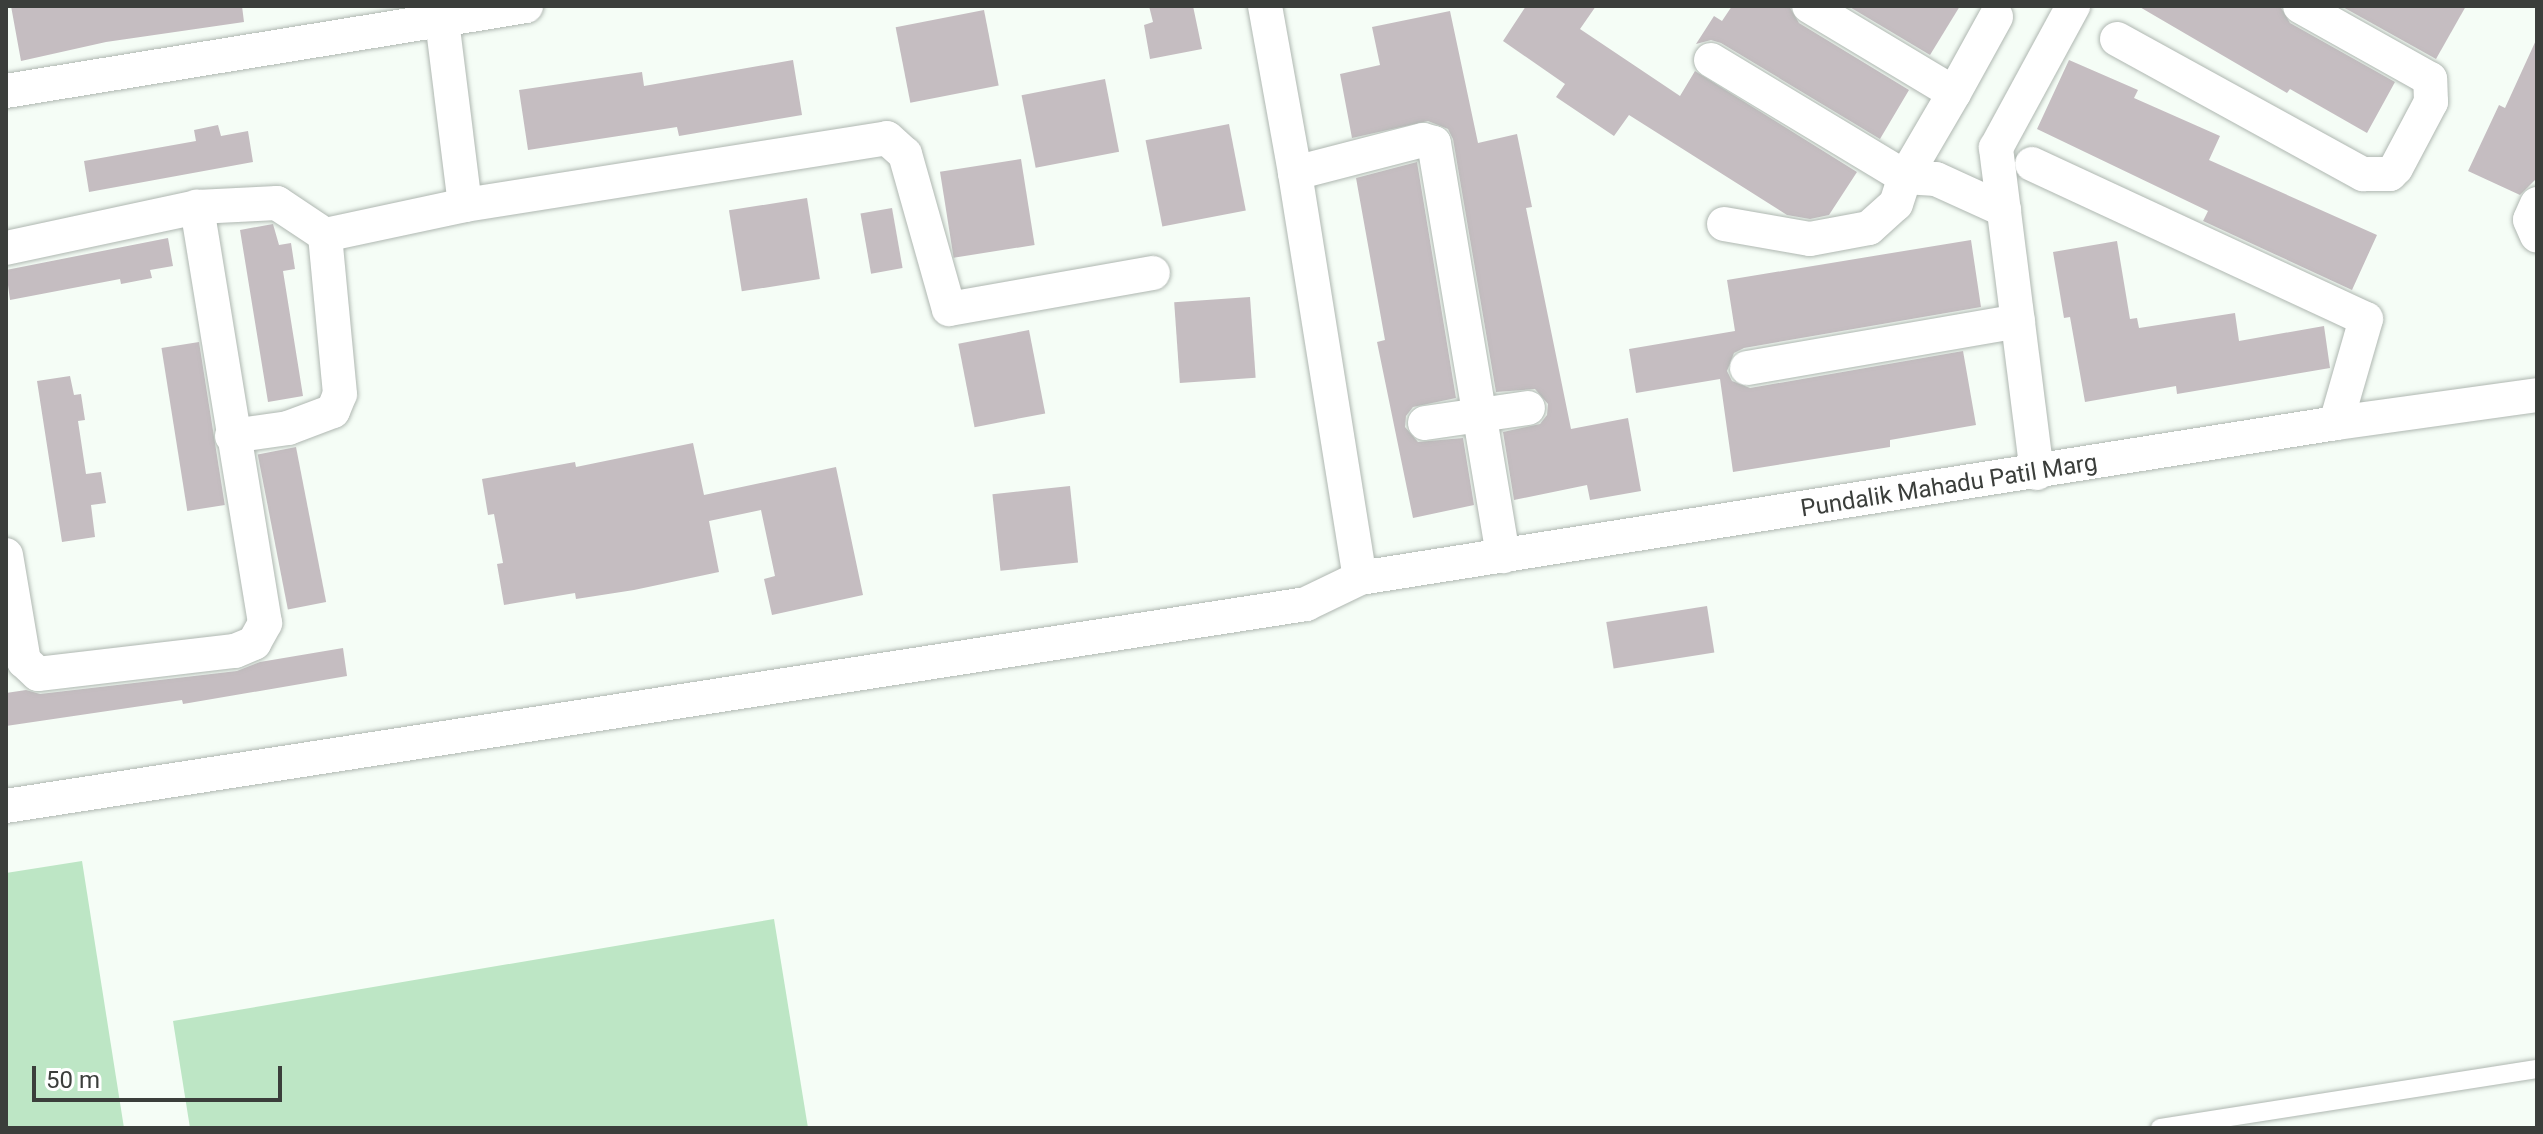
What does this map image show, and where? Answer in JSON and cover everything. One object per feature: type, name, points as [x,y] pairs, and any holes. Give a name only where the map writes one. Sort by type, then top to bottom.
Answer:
[{"type":"street","points":[[6,91],[526,6]]},
{"type":"street","points":[[1265,6],[1360,578]]},
{"type":"street","points":[[1809,6],[1954,93]]},
{"type":"street","points":[[2037,473],[1996,148],[2073,6]]},
{"type":"street","points":[[2117,39],[2363,174],[2390,174],[2431,102],[2430,79],[2300,6]]},
{"type":"street","points":[[1724,224],[1810,239],[1869,228],[1896,204],[1905,177],[1996,17]]},
{"type":"street","points":[[442,20],[465,205]]},
{"type":"street","points":[[1711,60],[1905,177],[1936,179],[2004,210]]},
{"type":"street","points":[[6,248],[197,207],[277,203],[325,235],[465,205],[887,138],[905,154],[949,309],[1153,273]]},
{"type":"street","points":[[1295,173],[1423,140],[1434,143],[1503,556]]},
{"type":"street","points":[[2032,164],[2366,319],[2336,423]]},
{"type":"street","points":[[2537,204],[2530,220],[2537,236]]},
{"type":"street","points":[[6,555],[24,661],[38,674],[235,651],[254,643],[265,623],[262,586],[232,436],[197,207]]},
{"type":"street","points":[[232,436],[288,428],[333,411],[340,394],[325,235]]},
{"type":"street","points":[[1747,368],[2018,321]]},
{"type":"street","name":"Pundalik Mahadu Patil Marg","points":[[6,806],[1306,604],[1360,578],[2037,473],[2336,423],[2537,395]]},
{"type":"street","points":[[1425,423],[1528,408]]},
{"type":"lane","points":[[2160,1128],[2537,1069]]},
{"type":"green space","points":[[82,861],[124,1128],[6,1128],[6,873]]},
{"type":"green space","points":[[774,919],[808,1128],[190,1128],[173,1021]]},
{"type":"building","points":[[11,6],[242,6],[244,22],[106,42],[21,61]]},
{"type":"building","points":[[1149,6],[1193,6],[1202,49],[1150,59],[1144,25],[1153,22]]},
{"type":"building","points":[[1526,6],[1596,6],[1580,29],[1680,96],[1695,71],[1857,172],[1829,215],[1810,219],[1787,215],[1629,115],[1614,136],[1556,97],[1565,84],[1503,41]]},
{"type":"building","points":[[1732,6],[1789,6],[1799,23],[1909,90],[1880,139],[1721,43],[1711,40],[1696,44],[1714,16],[1722,21]]},
{"type":"building","points":[[1848,6],[1960,6],[1930,55]]},
{"type":"building","points":[[2138,6],[2280,6],[2290,23],[2395,82],[2367,133],[2290,89],[2287,93]]},
{"type":"building","points":[[2341,6],[2466,6],[2436,59]]},
{"type":"building","points":[[984,10],[999,86],[910,103],[896,27]]},
{"type":"building","points":[[1450,11],[1478,143],[1517,134],[1532,207],[1526,208],[1571,429],[1628,418],[1641,491],[1590,500],[1587,485],[1514,500],[1503,432],[1540,424],[1547,415],[1548,404],[1535,389],[1496,392],[1453,139],[1448,129],[1428,121],[1352,138],[1340,74],[1380,65],[1372,27]]},
{"type":"building","points":[[2537,38],[2537,178],[2520,195],[2468,171],[2499,105],[2505,108]]},
{"type":"building","points":[[793,60],[802,115],[679,136],[677,127],[528,150],[519,90],[642,72],[644,86]]},
{"type":"building","points":[[2069,60],[2138,90],[2134,98],[2220,136],[2209,160],[2377,235],[2352,290],[2203,221],[2208,211],[2037,129]]},
{"type":"building","points":[[1105,79],[1119,152],[1036,168],[1022,95]]},
{"type":"building","points":[[1229,124],[1246,210],[1162,227],[1146,140]]},
{"type":"building","points":[[218,125],[221,136],[248,131],[253,162],[89,192],[84,161],[196,141],[194,130]]},
{"type":"building","points":[[1021,159],[1035,245],[954,258],[940,172]]},
{"type":"building","points":[[1417,162],[1456,398],[1413,407],[1406,416],[1405,427],[1418,442],[1463,438],[1474,505],[1413,518],[1377,342],[1385,340],[1356,178]]},
{"type":"building","points":[[807,198],[820,279],[742,291],[729,210]]},
{"type":"building","points":[[892,208],[903,268],[871,274],[860,214]]},
{"type":"building","points":[[273,224],[279,245],[291,243],[295,269],[283,271],[303,396],[268,402],[240,230]]},
{"type":"building","points":[[168,238],[173,266],[150,270],[152,278],[121,284],[120,279],[10,300],[6,270]]},
{"type":"building","points":[[1971,240],[1981,307],[1744,348],[1734,353],[1727,371],[1732,381],[1750,388],[1963,351],[1976,425],[1890,440],[1890,447],[1733,472],[1720,379],[1636,393],[1629,349],[1735,331],[1727,280]]},
{"type":"building","points":[[2117,241],[2130,319],[2137,318],[2139,328],[2235,313],[2239,341],[2324,326],[2330,368],[2177,394],[2176,386],[2085,402],[2070,317],[2064,318],[2053,252]]},
{"type":"building","points":[[1250,297],[1256,378],[1180,383],[1174,302]]},
{"type":"building","points":[[1029,330],[1045,413],[975,427],[958,344]]},
{"type":"building","points":[[199,342],[225,505],[187,511],[161,348]]},
{"type":"building","points":[[70,376],[74,395],[81,394],[85,420],[78,421],[86,474],[101,472],[106,503],[91,505],[95,537],[62,542],[37,381]]},
{"type":"building","points":[[693,443],[704,495],[836,467],[863,595],[772,615],[764,579],[775,576],[761,510],[709,521],[719,572],[576,599],[575,593],[504,605],[497,564],[503,563],[494,514],[488,515],[482,479],[575,462],[576,467]]},
{"type":"building","points":[[296,447],[326,602],[288,610],[258,454]]},
{"type":"building","points":[[1070,486],[1078,563],[1000,571],[992,494]]},
{"type":"building","points":[[1707,606],[1714,652],[1614,668],[1606,622]]},
{"type":"building","points":[[343,648],[347,676],[183,704],[182,700],[6,726],[6,693],[26,690],[40,694],[237,671],[260,662]]}]
